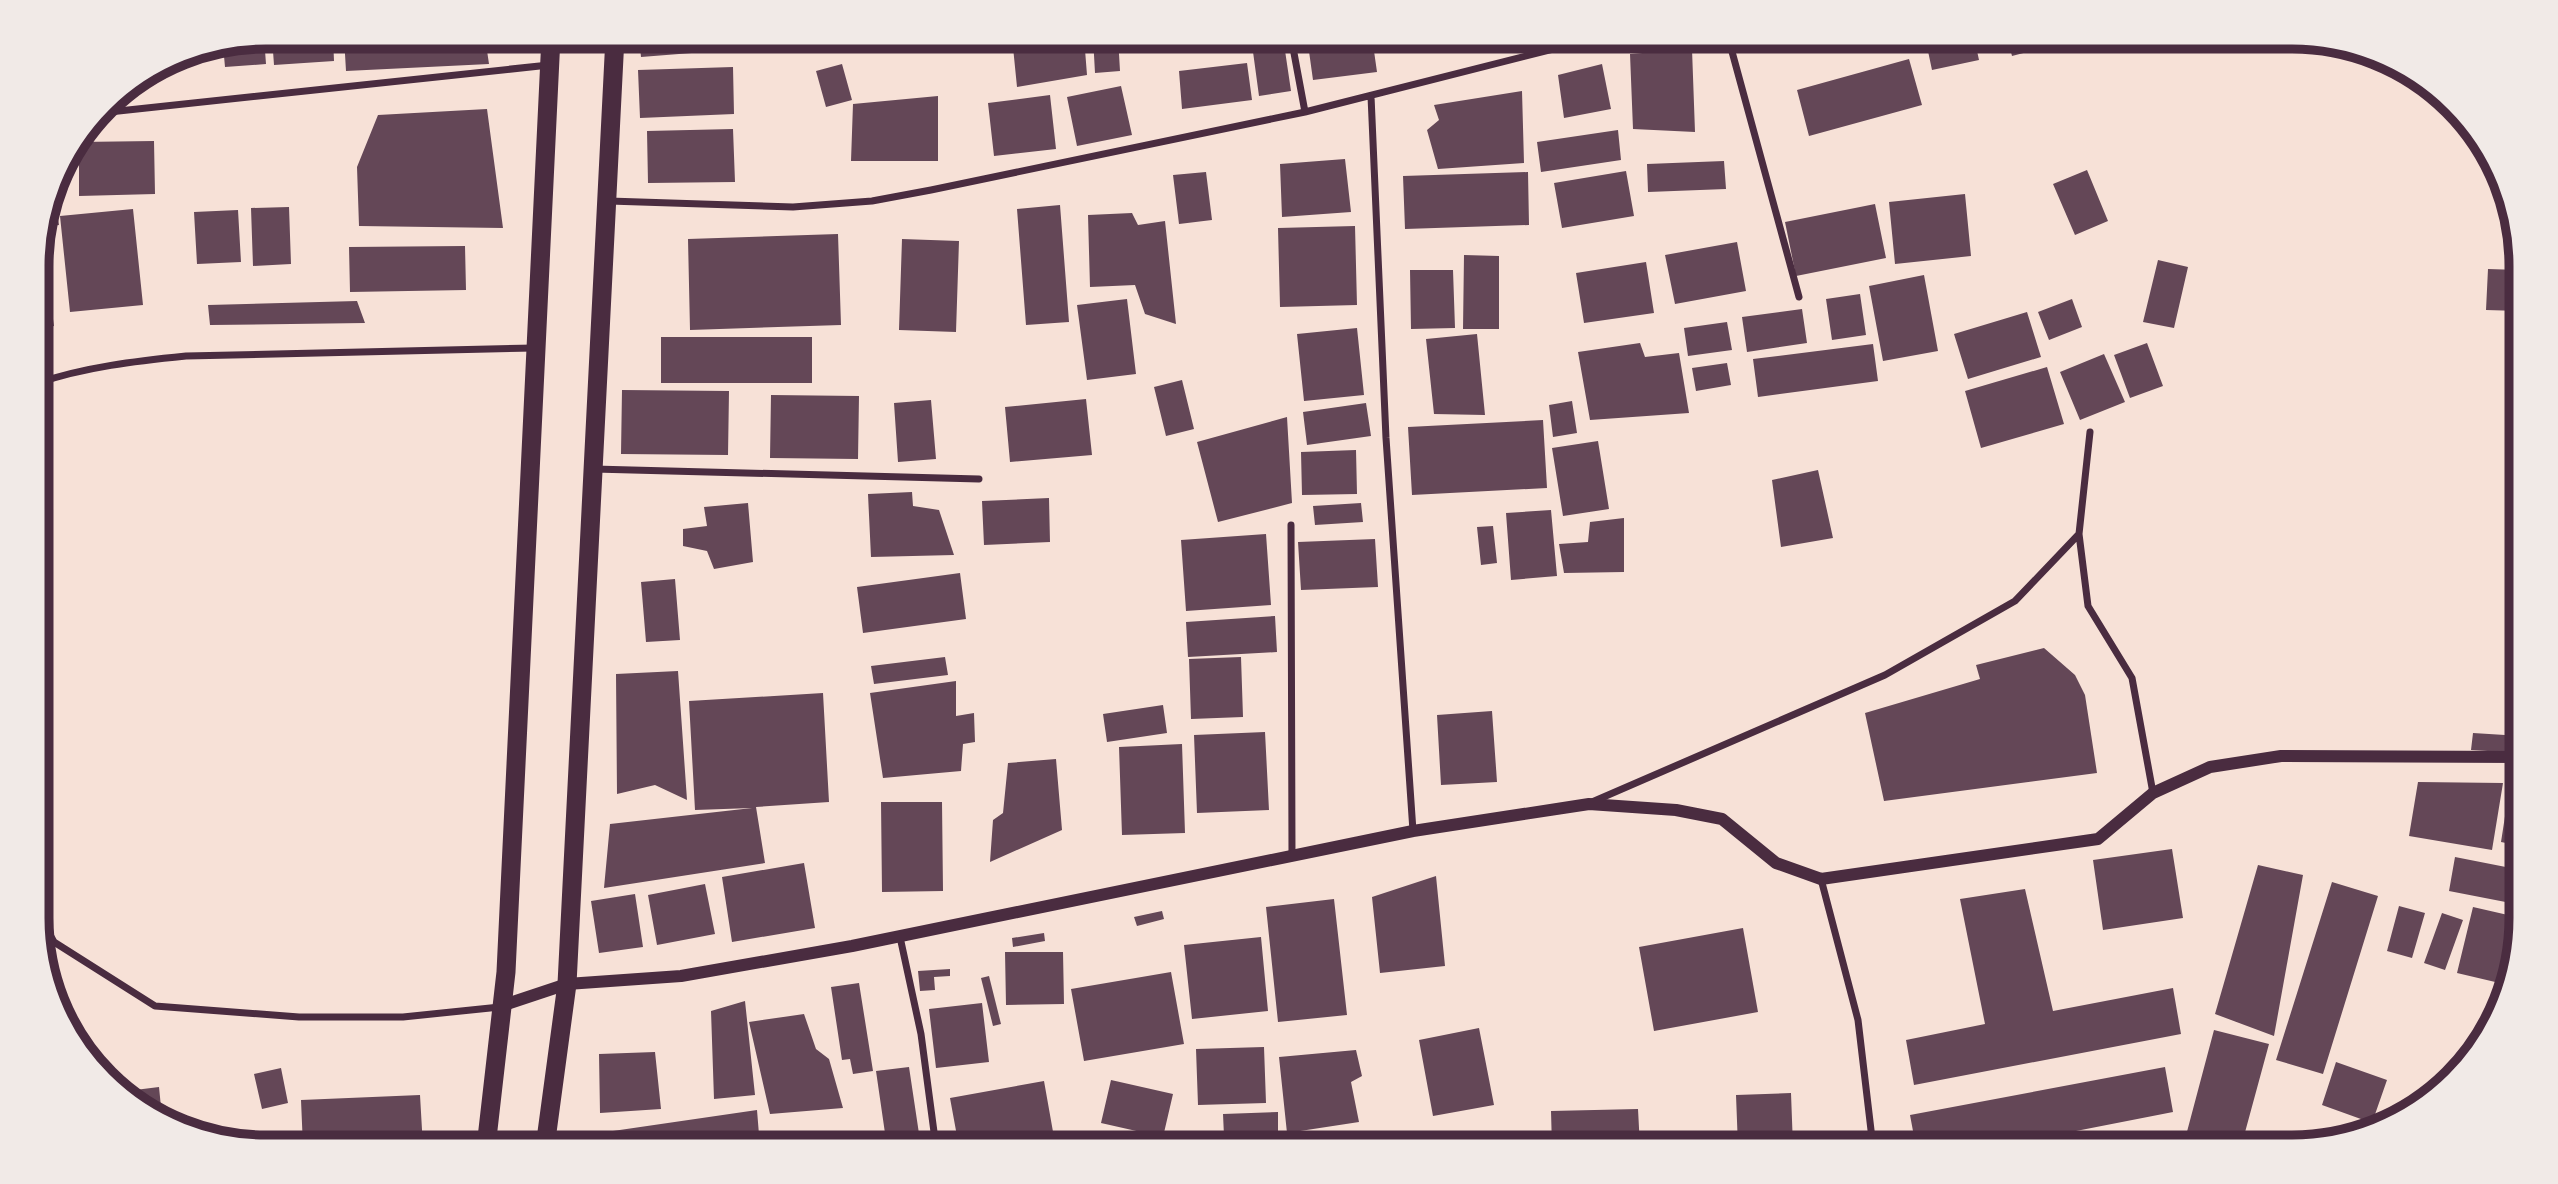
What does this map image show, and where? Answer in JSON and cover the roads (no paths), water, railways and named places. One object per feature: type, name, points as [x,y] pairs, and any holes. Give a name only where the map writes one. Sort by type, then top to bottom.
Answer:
[{"type":"highway","points":[[487,1135],[506,972],[551,49]]},
{"type":"highway","points":[[547,1135],[567,984],[614,49]]},
{"type":"street","points":[[1293,49],[1304,112]]},
{"type":"street","points":[[607,201],[793,207],[872,201],[1304,112],[1554,49]]},
{"type":"street","points":[[1731,49],[1799,297]]},
{"type":"street","points":[[115,111],[550,65]]},
{"type":"street","points":[[1371,96],[1386,438],[1413,831]]},
{"type":"street","points":[[49,379],[142,360],[186,356],[535,348]]},
{"type":"street","points":[[2090,432],[2079,534],[2088,606],[2132,678],[2153,793]]},
{"type":"street","points":[[593,469],[979,479]]},
{"type":"street","points":[[1291,525],[1292,856]]},
{"type":"street","points":[[1588,803],[1885,675],[2015,601],[2079,534]]},
{"type":"street","points":[[50,935],[54,942],[155,1006],[299,1017],[390,1017],[501,1006],[567,984],[681,976],[900,937],[1413,831],[1588,803],[1676,810],[1723,819],[1776,863],[1821,879],[2098,839],[2153,793],[2210,767],[2281,756],[2509,757]]},
{"type":"street","points":[[1821,879],[1858,1020],[1871,1135]]},
{"type":"street","points":[[900,937],[921,1034],[934,1135]]}]
